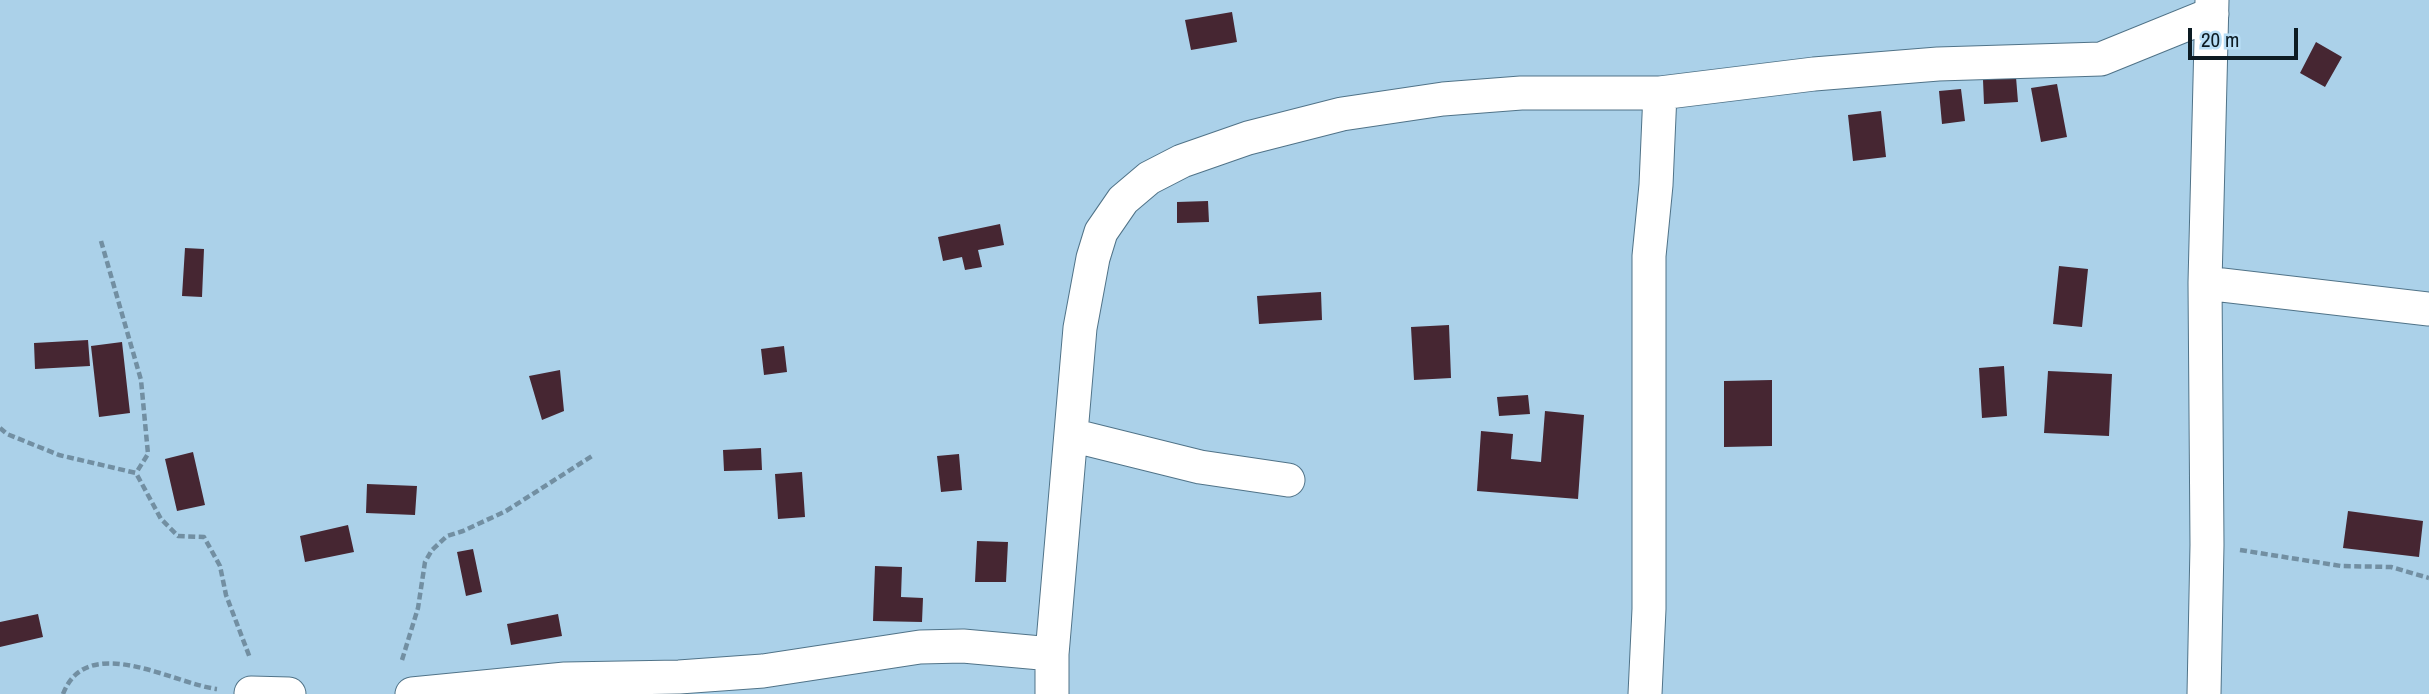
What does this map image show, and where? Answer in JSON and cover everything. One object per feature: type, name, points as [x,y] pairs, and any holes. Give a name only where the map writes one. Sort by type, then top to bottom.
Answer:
[{"type":"street","points":[[1052,694],[1052,654],[1080,328],[1093,258],[1101,233],[1124,200],[1149,178],[1182,161],[1248,138],[1342,114],[1443,99],[1521,93],[1660,93],[1814,74],[1938,64],[2101,59],[2212,7],[2205,284],[2207,545],[2204,694]]},
{"type":"street","points":[[1645,694],[1649,609],[1649,256],[1656,185],[1660,93]]},
{"type":"street","points":[[2205,284],[2429,309]]},
{"type":"street","points":[[1071,435],[1200,467],[1288,480]]},
{"type":"street","points":[[405,682],[566,687],[763,671],[920,647],[963,646],[1052,654]]},
{"type":"street","points":[[260,693],[289,694]]},
{"type":"path","points":[[101,241],[141,380],[148,454],[136,473]]},
{"type":"path","points":[[0,428],[7,434],[58,455],[136,473],[161,519],[178,536],[204,537],[220,566],[226,595],[260,693],[205,687],[141,667],[104,663],[81,672],[66,686],[63,694]]},
{"type":"path","points":[[405,682],[425,562],[432,550],[447,536],[506,511],[592,456]]},
{"type":"path","points":[[2207,545],[2341,566],[2391,567],[2429,578]]},
{"type":"building","points":[[1232,12],[1237,42],[1191,50],[1185,20]]},
{"type":"building","points":[[2316,42],[2342,57],[2325,87],[2300,73]]},
{"type":"building","points":[[2016,77],[2018,102],[1984,104],[1983,80]]},
{"type":"building","points":[[2057,84],[2067,137],[2041,142],[2031,88]]},
{"type":"building","points":[[1961,89],[1965,121],[1942,124],[1939,91]]},
{"type":"building","points":[[1881,111],[1886,157],[1853,161],[1848,115]]},
{"type":"building","points":[[1208,201],[1209,222],[1177,223],[1177,202]]},
{"type":"building","points":[[1000,224],[1004,245],[978,250],[982,267],[965,270],[962,257],[943,261],[938,237]]},
{"type":"building","points":[[185,248],[204,249],[202,297],[182,296]]},
{"type":"building","points":[[2059,266],[2088,269],[2082,327],[2053,324]]},
{"type":"building","points":[[1321,292],[1322,320],[1259,324],[1257,296]]},
{"type":"building","points":[[1449,325],[1451,378],[1414,380],[1411,327]]},
{"type":"building","points":[[88,340],[90,366],[35,369],[34,343]]},
{"type":"building","points":[[122,342],[130,413],[99,417],[91,346]]},
{"type":"building","points":[[784,346],[787,372],[764,375],[761,349]]},
{"type":"building","points":[[2004,366],[2007,416],[1982,418],[1979,368]]},
{"type":"building","points":[[560,370],[564,411],[542,420],[529,376]]},
{"type":"building","points":[[2048,371],[2112,374],[2109,436],[2044,433]]},
{"type":"building","points":[[1772,380],[1772,446],[1724,447],[1724,381]]},
{"type":"building","points":[[1528,395],[1530,414],[1499,416],[1497,397]]},
{"type":"building","points":[[1545,411],[1584,415],[1578,499],[1477,491],[1481,431],[1513,434],[1511,459],[1541,462]]},
{"type":"building","points":[[761,448],[762,470],[724,471],[723,450]]},
{"type":"building","points":[[193,452],[205,505],[177,511],[165,459]]},
{"type":"building","points":[[959,454],[962,490],[941,492],[937,456]]},
{"type":"building","points":[[802,472],[805,517],[778,519],[775,474]]},
{"type":"building","points":[[367,484],[417,486],[415,515],[366,513]]},
{"type":"building","points":[[2348,511],[2423,521],[2419,557],[2343,548]]},
{"type":"building","points":[[348,525],[354,552],[305,562],[300,536]]},
{"type":"building","points":[[977,541],[1008,542],[1006,582],[975,582]]},
{"type":"building","points":[[473,549],[482,592],[466,596],[457,552]]},
{"type":"building","points":[[875,566],[902,567],[901,597],[923,598],[922,622],[873,621]]},
{"type":"building","points":[[38,614],[43,637],[0,647],[0,622]]},
{"type":"building","points":[[558,614],[562,636],[511,645],[507,624]]}]
